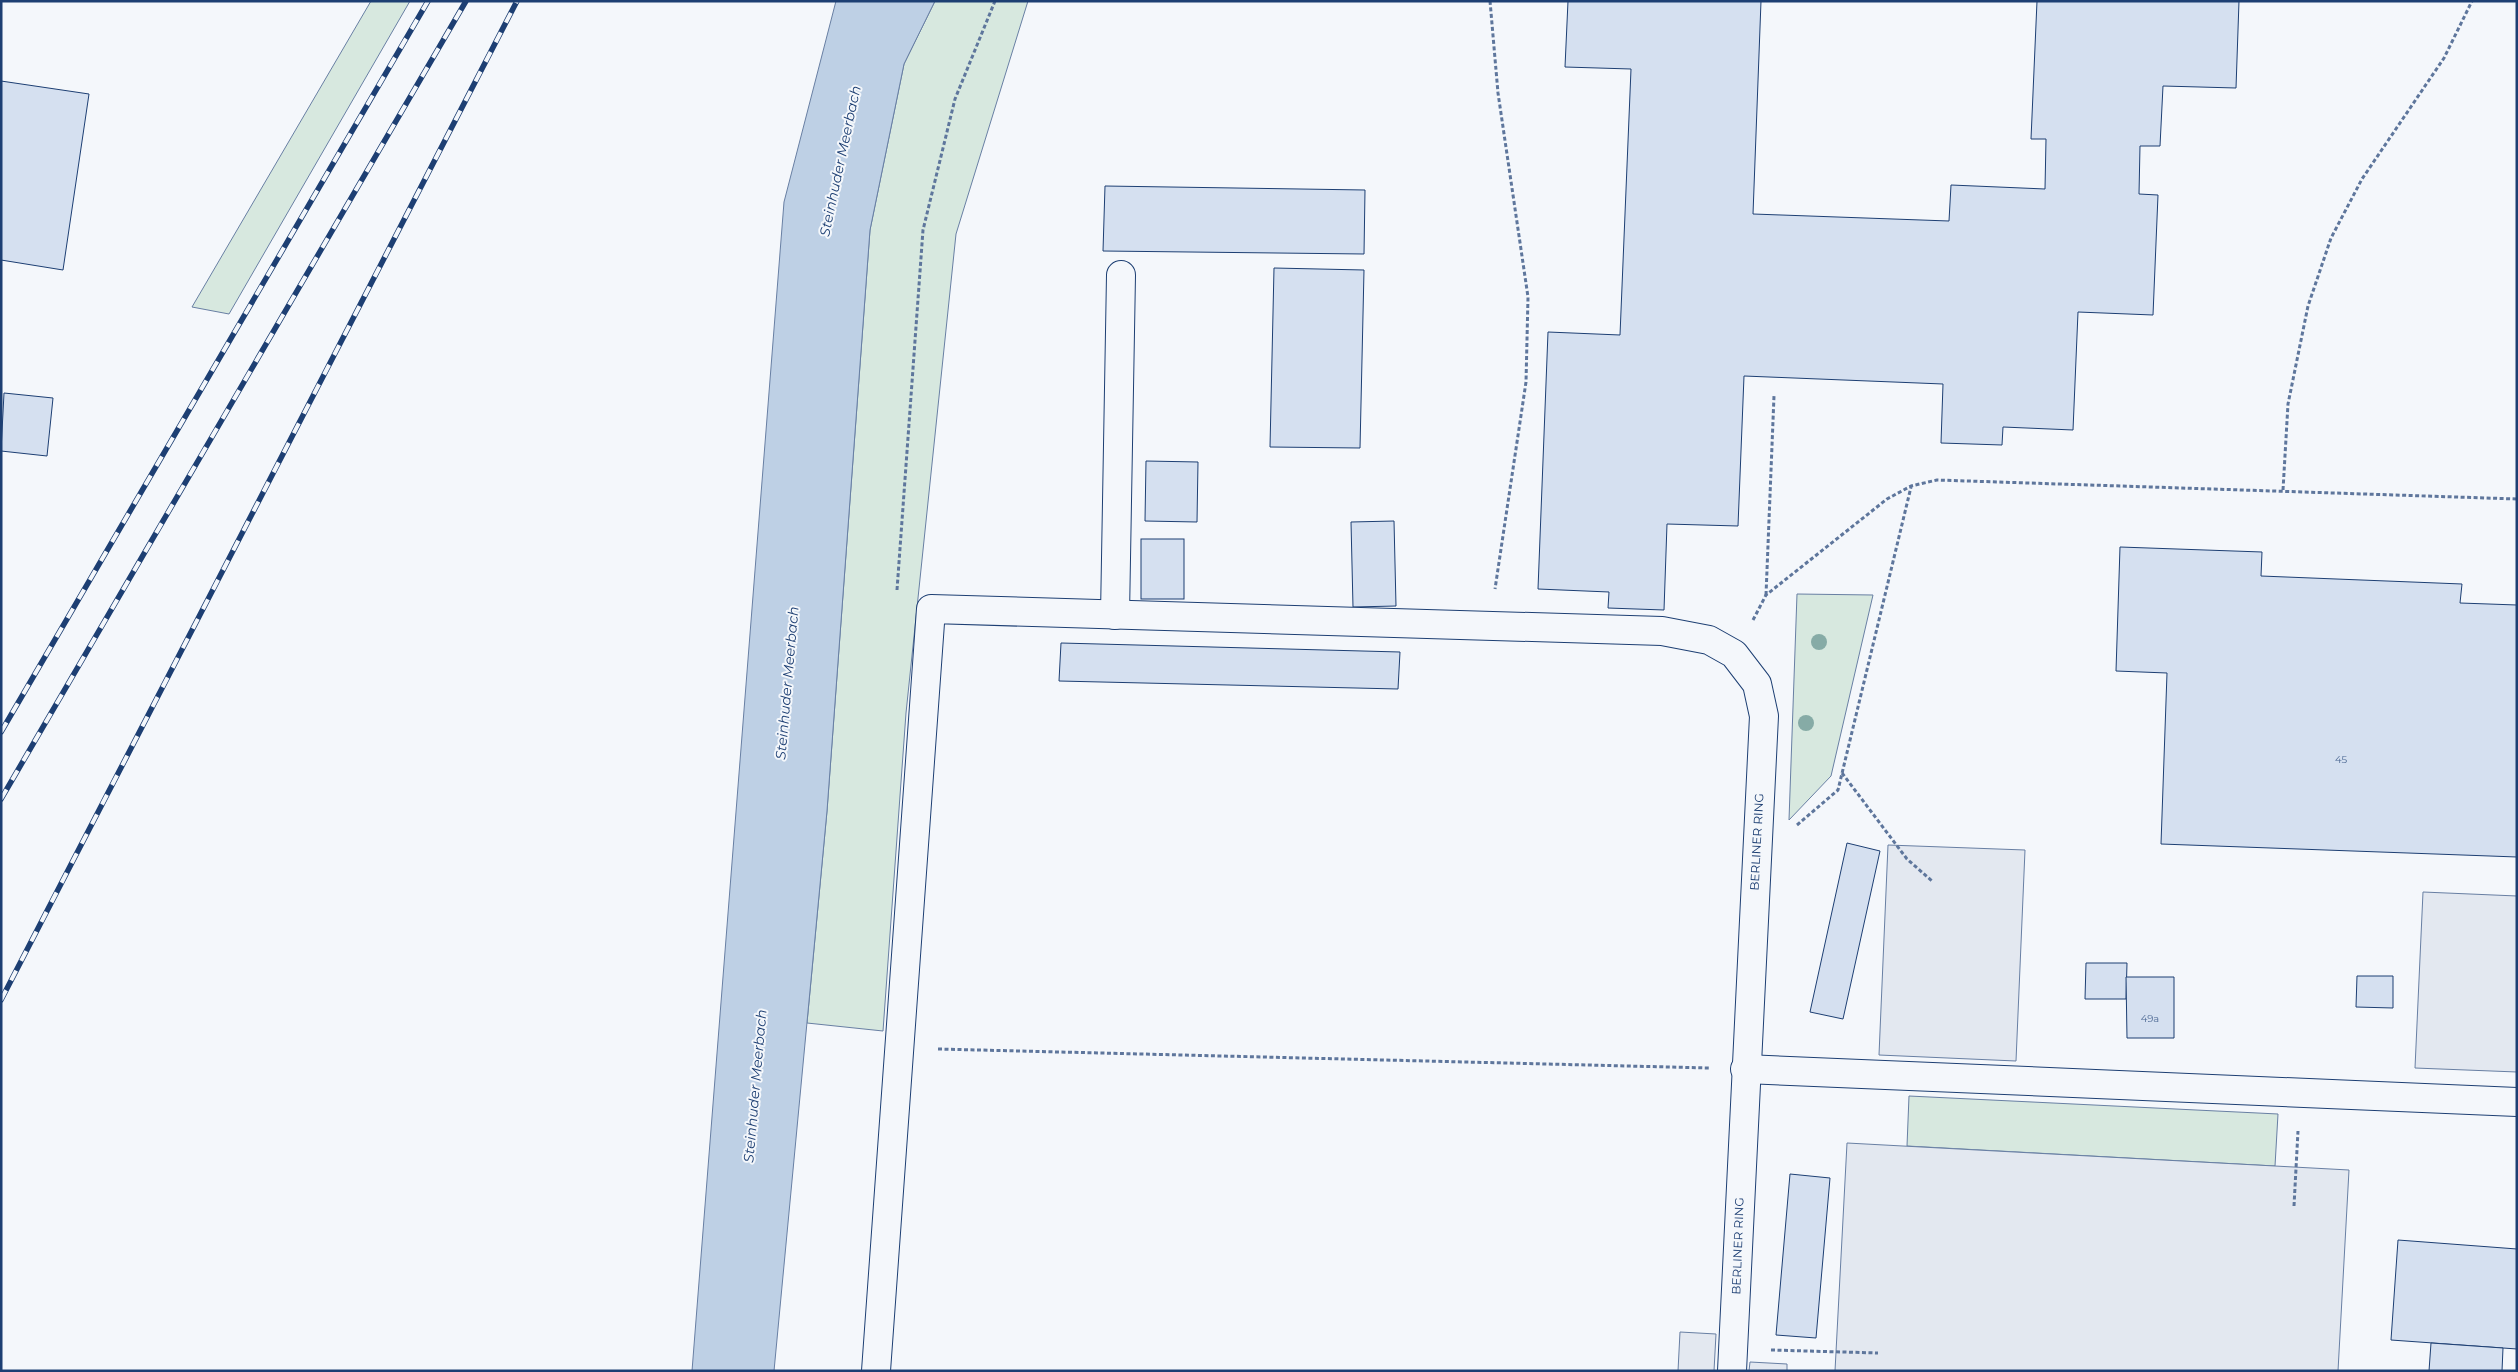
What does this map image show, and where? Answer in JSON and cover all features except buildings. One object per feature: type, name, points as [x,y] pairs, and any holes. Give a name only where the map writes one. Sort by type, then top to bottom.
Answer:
[{"type":"street","points":[[1115,615],[1121,275]]},
{"type":"street","name":"BERLINER RING","points":[[899,1048],[931,609],[1662,632],[1709,640],[1734,654],[1757,684],[1764,716],[1745,1069],[1733,1360]]},
{"type":"street","points":[[876,1371],[899,1048]]},
{"type":"street","points":[[1745,1069],[2517,1102]]},
{"type":"path","points":[[1490,1],[1498,93],[1528,297],[1526,382],[1496,574],[1493,627]]},
{"type":"path","points":[[2283,490],[2288,404],[2308,306],[2331,238],[2362,179],[2444,58],[2472,1]]},
{"type":"path","points":[[1766,595],[1774,396]]},
{"type":"path","points":[[1734,654],[1766,595],[1887,500],[1911,486],[1937,480],[2517,499]]},
{"type":"path","points":[[1756,860],[1838,790],[1911,486]]},
{"type":"path","points":[[1842,773],[1907,859],[1932,881]]},
{"type":"path","points":[[899,1048],[1745,1069]]},
{"type":"path","points":[[2294,1206],[2301,1093]]},
{"type":"path","points":[[1733,1360],[1878,1354]]},
{"type":"shaded area","points":[[371,1],[410,1],[229,314],[192,307]]},
{"type":"shaded area","points":[[935,1],[1028,1],[956,234],[906,713],[883,1031],[807,1023],[827,811],[870,230],[904,64]]},
{"type":"shaded area","points":[[1797,594],[1873,595],[1831,776],[1789,820]]},
{"type":"shaded area","points":[[1888,845],[2025,850],[2016,1061],[1879,1055]]},
{"type":"shaded area","points":[[2423,892],[2517,896],[2517,1072],[2415,1068]]},
{"type":"shaded area","points":[[1909,1096],[2278,1114],[2275,1166],[1907,1146]]},
{"type":"shaded area","points":[[1847,1143],[2349,1170],[2338,1371],[1835,1371]]},
{"type":"shaded area","points":[[1680,1332],[1716,1334],[1714,1371],[1678,1371]]},
{"type":"shaded area","points":[[1750,1362],[1787,1364],[1787,1371],[1749,1371]]},
{"type":"water","name":"Steinhuder Meerbach","points":[[836,1],[935,1],[904,64],[870,230],[827,811],[774,1371],[692,1371],[784,202]]},
{"type":"railway","points":[[1,732],[428,1]]},
{"type":"railway","points":[[1,799],[466,1]]},
{"type":"railway","points":[[1,1000],[517,1]]}]
